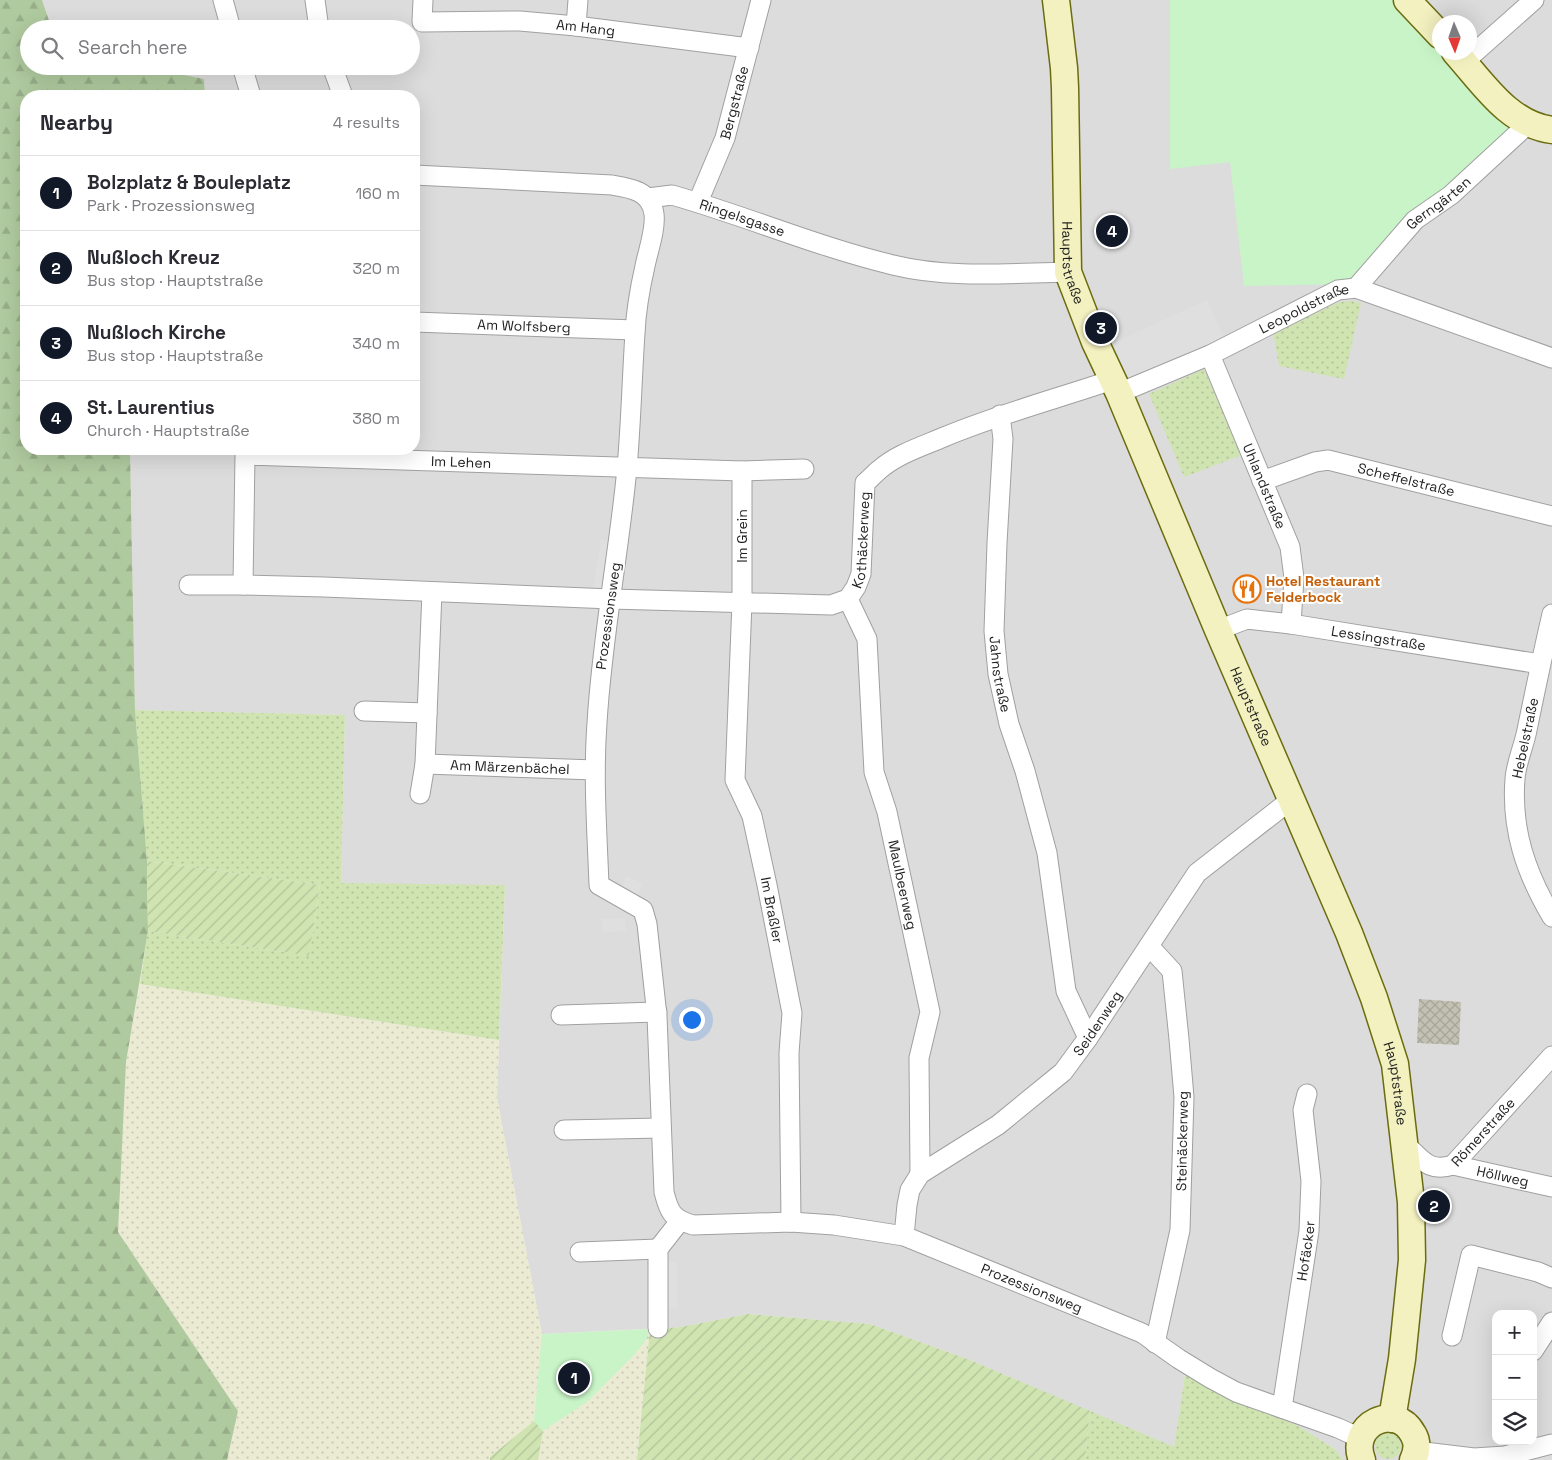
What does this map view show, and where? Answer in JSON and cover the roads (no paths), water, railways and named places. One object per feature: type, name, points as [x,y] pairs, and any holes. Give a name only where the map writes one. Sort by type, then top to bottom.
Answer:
[{"type":"main road","name":"Hauptstraße","points":[[1056,0],[1065,75],[1068,272],[1095,342],[1349,933],[1374,998],[1395,1064],[1405,1144],[1412,1260],[1402,1359],[1392,1419]]},
{"type":"main road","points":[[1407,0],[1432,27]]},
{"type":"main road","points":[[1463,60],[1516,117],[1540,127]]},
{"type":"main road","points":[[1361,1449],[1363,1432],[1372,1423],[1385,1418],[1398,1420],[1409,1427],[1415,1438],[1415,1455]]},
{"type":"street","points":[[223,0],[229,20]]},
{"type":"street","points":[[315,0],[318,20]]},
{"type":"street","name":"Am Hang","points":[[423,0],[422,22],[520,21],[576,26],[749,48]]},
{"type":"street","points":[[576,26],[578,0]]},
{"type":"street","name":"Bergstraße","points":[[698,202],[725,138],[761,0]]},
{"type":"street","points":[[1477,44],[1534,0]]},
{"type":"street","points":[[245,75],[249,90]]},
{"type":"street","points":[[335,75],[341,90]]},
{"type":"street","name":"Gerngärten","points":[[1356,288],[1415,220],[1540,127]]},
{"type":"street","points":[[420,175],[612,185],[640,191],[648,198]]},
{"type":"street","name":"Ringelsgasse","points":[[648,198],[672,195],[698,202],[820,244],[894,266],[956,275],[1068,272]]},
{"type":"street","name":"Prozessionsweg","points":[[648,198],[654,215],[653,226],[641,280],[635,330],[627,468],[601,667],[595,770],[599,885],[643,910],[647,924],[657,1012],[664,1192],[667,1205],[680,1221],[693,1225],[791,1222],[834,1225],[904,1236],[1142,1333],[1210,1378],[1236,1392],[1338,1428],[1361,1449]]},
{"type":"street","name":"Leopoldstraße","points":[[1115,386],[1210,355],[1338,290],[1356,288],[1552,358]]},
{"type":"street","name":"Am Wolfsberg","points":[[420,322],[635,330]]},
{"type":"street","name":"Uhlandstraße","points":[[1210,355],[1290,547],[1294,578],[1291,624]]},
{"type":"street","points":[[1000,415],[1060,398],[1115,386]]},
{"type":"street","name":"Kothäckerweg","points":[[611,599],[831,604],[848,599],[861,574],[865,483],[879,469],[899,457],[1000,415]]},
{"type":"street","name":"Jahnstraße","points":[[1000,415],[1003,438],[994,631],[998,674],[1009,724],[1025,771],[1047,854],[1066,991],[1088,1038]]},
{"type":"street","name":"Im Lehen","points":[[243,585],[244,455],[627,468]]},
{"type":"street","name":"Scheffelstraße","points":[[1262,481],[1315,462],[1328,460],[1552,516]]},
{"type":"street","points":[[627,468],[742,471],[804,469]]},
{"type":"street","name":"Im Grein","points":[[742,471],[742,602]]},
{"type":"street","points":[[189,585],[243,585],[611,599]]},
{"type":"street","points":[[420,794],[425,764],[432,592]]},
{"type":"street","name":"Maulbeerweg","points":[[848,599],[867,639],[874,772],[887,812],[930,1012],[919,1058],[920,1174]]},
{"type":"street","name":"Im Braßler","points":[[742,602],[735,780],[752,816],[768,885],[792,1013],[788,1053],[791,1222]]},
{"type":"street","name":"Hebelstraße","points":[[1552,614],[1515,777],[1515,816],[1518,836],[1537,892],[1552,917]]},
{"type":"street","name":"Lessingstraße","points":[[1218,630],[1247,619],[1291,624],[1540,664]]},
{"type":"street","points":[[364,711],[426,713]]},
{"type":"street","name":"Am Märzenbächel","points":[[425,764],[595,770]]},
{"type":"street","name":"Seidenweg","points":[[920,1174],[1005,1119],[1064,1072],[1197,873],[1292,799]]},
{"type":"street","name":"Steinäckerweg","points":[[1149,946],[1172,971],[1184,1097],[1180,1230],[1155,1343]]},
{"type":"street","points":[[561,1015],[657,1012]]},
{"type":"street","name":"Römerstraße","points":[[1405,1144],[1424,1162],[1433,1167],[1443,1168],[1453,1165],[1552,1056]]},
{"type":"street","name":"Hofäcker","points":[[1282,1408],[1309,1231],[1310,1181],[1302,1110],[1307,1094]]},
{"type":"street","points":[[564,1130],[661,1128]]},
{"type":"street","name":"Höllweg","points":[[1453,1165],[1552,1187]]},
{"type":"street","points":[[904,1236],[910,1190],[920,1174]]},
{"type":"street","points":[[658,1328],[658,1249],[680,1221]]},
{"type":"street","points":[[580,1252],[658,1249]]},
{"type":"street","points":[[1452,1336],[1471,1256],[1538,1272],[1552,1278]]},
{"type":"street","points":[[1537,1345],[1552,1322]]},
{"type":"street","points":[[1415,1455],[1474,1458],[1505,1456],[1552,1444]]},
{"type":"place","name":"St. Laurentius","points":[[1112,231]]},
{"type":"place","name":"Nußloch Kirche","points":[[1101,328]]},
{"type":"place","name":"Hotel Restaurant Felderbock","points":[[1247,589]]},
{"type":"place","name":"Nußloch Kreuz","points":[[1434,1206]]},
{"type":"place","name":"Bolzplatz & Bouleplatz","points":[[574,1378]]}]
